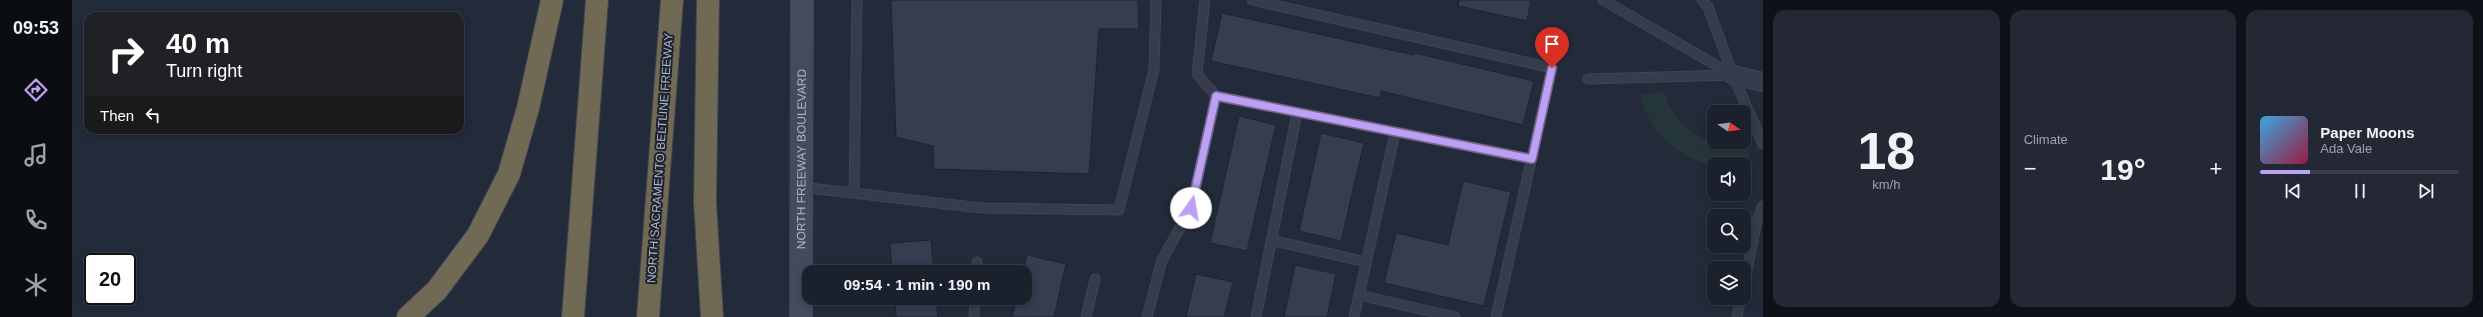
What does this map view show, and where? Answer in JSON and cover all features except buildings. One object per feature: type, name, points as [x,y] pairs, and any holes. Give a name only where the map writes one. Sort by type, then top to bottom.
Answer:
[{"type":"highway","points":[[408,317],[437,290],[478,235],[509,174],[528,108],[552,0]]},
{"type":"highway","points":[[574,317],[597,0]]},
{"type":"highway","name":"NORTH SACRAMENTO BELTLINE FREEWAY","points":[[649,317],[672,0]]},
{"type":"highway","points":[[708,0],[705,202],[712,317]]},
{"type":"street","name":"NORTH FREEWAY BOULEVARD","points":[[801,317],[802,0]]},
{"type":"street","points":[[1733,75],[1763,82]]},
{"type":"lane","points":[[854,193],[857,0]]},
{"type":"lane","points":[[802,187],[981,208],[1119,210],[1154,69],[1156,0]]},
{"type":"lane","points":[[1205,0],[1197,74],[1216,96],[1297,114],[1532,159]]},
{"type":"lane","points":[[1252,0],[1552,68],[1496,317]]},
{"type":"lane","points":[[1603,0],[1733,75]]},
{"type":"lane","points":[[1706,2],[1733,75],[1763,144]]},
{"type":"lane","points":[[1588,79],[1733,75]]},
{"type":"lane","points":[[1147,317],[1162,260],[1191,208],[1216,96]]},
{"type":"lane","points":[[1256,317],[1297,114]]},
{"type":"lane","points":[[1354,317],[1395,133]]},
{"type":"lane","points":[[1749,261],[1757,220],[1763,206]]},
{"type":"lane","points":[[1271,240],[1366,262]]},
{"type":"lane","points":[[1086,317],[1095,279]]},
{"type":"lane","points":[[1359,295],[1436,315],[1455,317]]},
{"type":"lane","points":[[974,317],[975,305]]},
{"type":"lane","points":[[1737,317],[1740,305]]},
{"type":"shaded area","points":[[1664,92],[1669,105],[1676,116],[1695,134],[1707,140],[1707,149],[1748,149],[1749,157],[1707,157],[1707,164],[1687,156],[1666,141],[1658,132],[1645,109],[1640,95]]},
{"type":"route","points":[[1191,208],[1216,96],[1297,114],[1532,159],[1552,68]]}]
